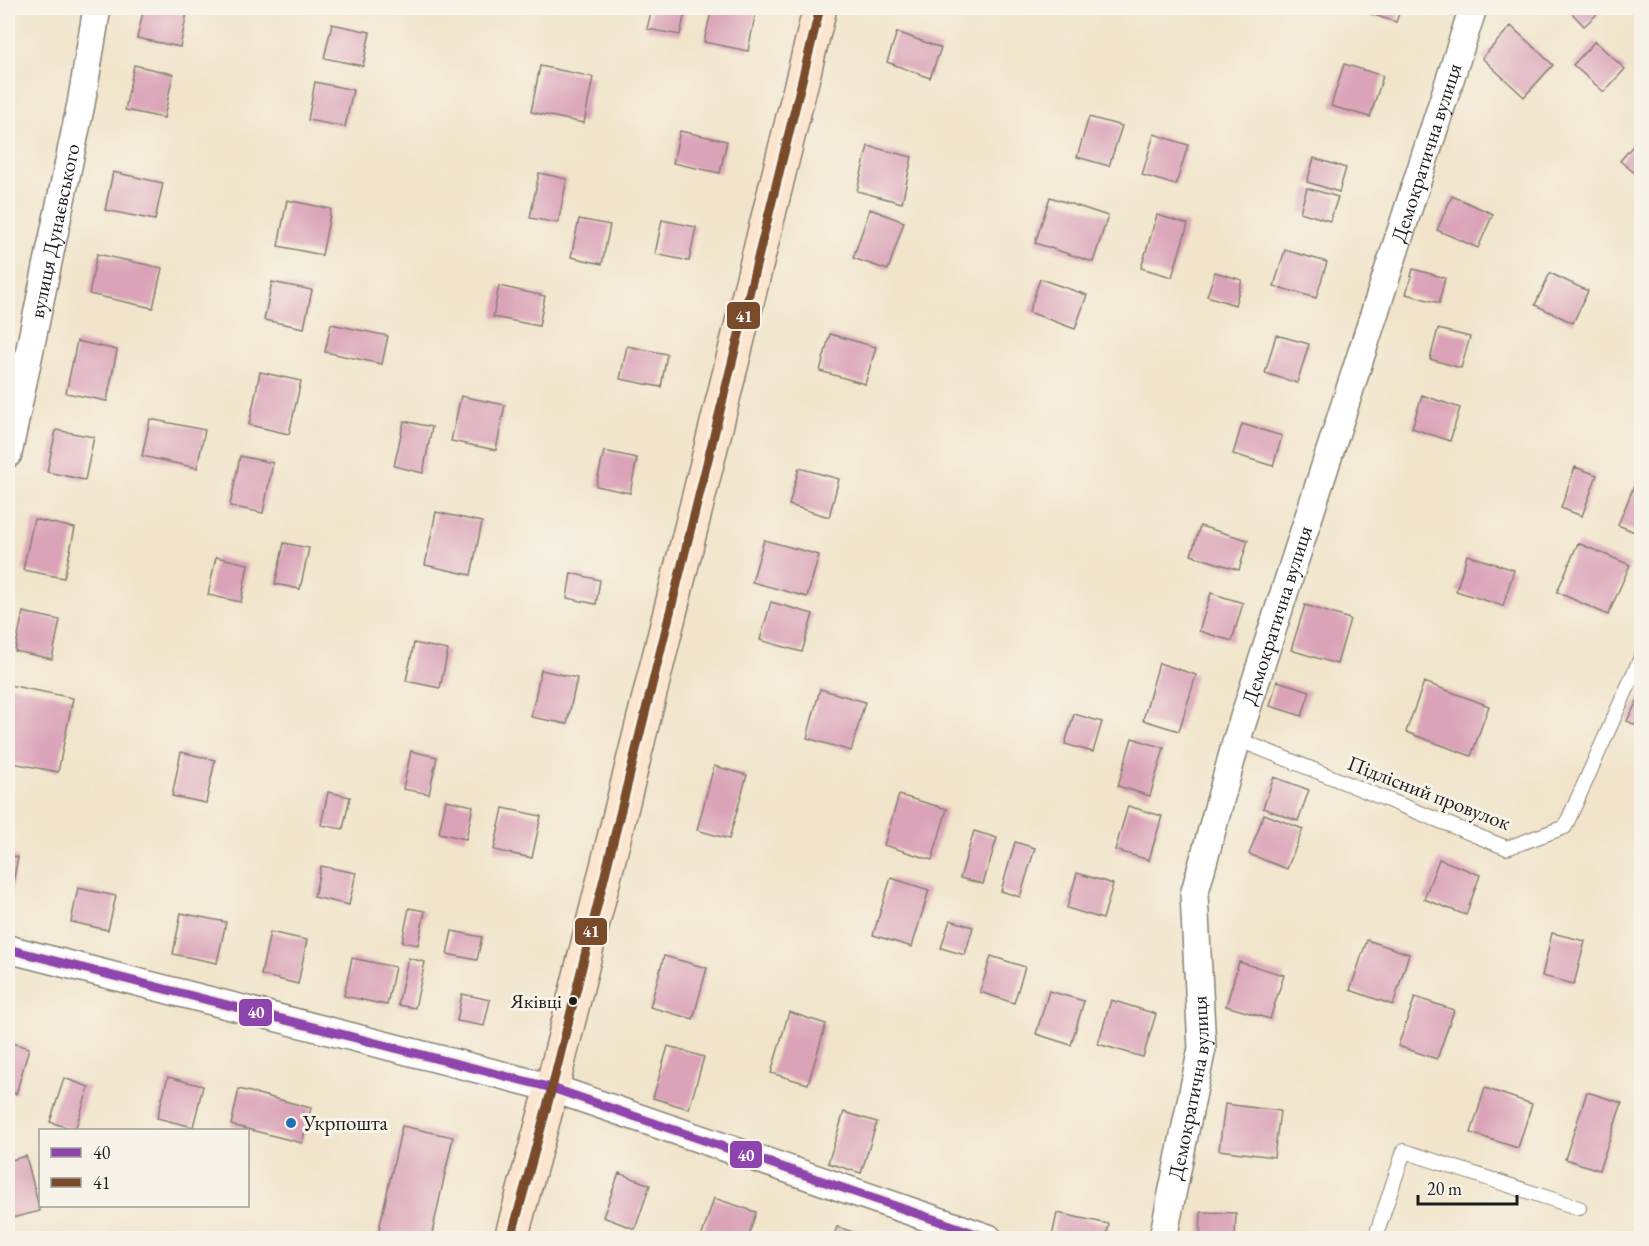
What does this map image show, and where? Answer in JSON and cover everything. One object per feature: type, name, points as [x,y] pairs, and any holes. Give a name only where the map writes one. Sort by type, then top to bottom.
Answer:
[{"type":"street","name":"вулиця Дунаєвського","points":[[8,454],[81,104],[97,8]]},
{"type":"street","points":[[511,1239],[552,1088],[820,8]]},
{"type":"street","name":"Демократична вулиця","points":[[1163,1239],[1202,1048],[1194,895],[1237,739],[1473,8]]},
{"type":"street","points":[[8,949],[552,1088],[988,1239]]},
{"type":"lane","name":"Підлісний провулок","points":[[1237,739],[1507,848],[1565,827],[1641,655]]},
{"type":"lane","points":[[1375,1239],[1404,1151],[1579,1208]]},
{"type":"building","points":[[144,8],[188,8],[180,47],[137,38]]},
{"type":"building","points":[[652,8],[686,8],[680,35],[647,29]]},
{"type":"building","points":[[712,8],[756,11],[748,51],[704,42]]},
{"type":"building","points":[[1352,8],[1401,8],[1396,22]]},
{"type":"building","points":[[1567,8],[1604,8],[1584,26]]},
{"type":"building","points":[[332,24],[370,32],[363,66],[324,58]]},
{"type":"building","points":[[1511,26],[1553,65],[1524,97],[1482,58]]},
{"type":"building","points":[[897,32],[941,48],[930,78],[887,62]]},
{"type":"building","points":[[1595,41],[1625,69],[1604,92],[1573,65]]},
{"type":"building","points":[[1344,64],[1383,76],[1370,117],[1331,106]]},
{"type":"building","points":[[134,65],[173,74],[164,118],[125,110]]},
{"type":"building","points":[[540,66],[593,77],[584,123],[531,112]]},
{"type":"building","points":[[315,82],[353,90],[345,127],[308,120]]},
{"type":"building","points":[[1089,117],[1122,126],[1109,166],[1077,157]]},
{"type":"building","points":[[680,131],[727,141],[720,173],[673,163]]},
{"type":"building","points":[[1154,134],[1188,145],[1176,185],[1142,175]]},
{"type":"building","points":[[1642,135],[1642,179],[1620,161]]},
{"type":"building","points":[[868,146],[912,157],[902,203],[857,191]]},
{"type":"building","points":[[1314,158],[1346,168],[1339,192],[1307,182]]},
{"type":"building","points":[[113,172],[163,183],[155,220],[105,210]]},
{"type":"building","points":[[539,173],[567,179],[558,223],[530,218]]},
{"type":"building","points":[[1307,188],[1338,197],[1330,221],[1300,212]]},
{"type":"building","points":[[1452,196],[1493,214],[1478,248],[1437,230]]},
{"type":"building","points":[[1050,197],[1108,216],[1093,262],[1035,243]]},
{"type":"building","points":[[287,200],[331,209],[322,255],[278,246]]},
{"type":"building","points":[[870,209],[904,222],[888,270],[853,258]]},
{"type":"building","points":[[1157,215],[1188,224],[1172,277],[1141,268]]},
{"type":"building","points":[[579,219],[610,225],[602,264],[571,257]]},
{"type":"building","points":[[662,220],[696,227],[689,261],[655,254]]},
{"type":"building","points":[[1285,250],[1327,262],[1316,298],[1274,286]]},
{"type":"building","points":[[97,254],[162,268],[153,308],[89,294]]},
{"type":"building","points":[[1413,269],[1445,278],[1439,303],[1406,294]]},
{"type":"building","points":[[1215,272],[1242,280],[1235,305],[1207,296]]},
{"type":"building","points":[[1550,273],[1588,291],[1573,323],[1535,305]]},
{"type":"building","points":[[1040,279],[1087,295],[1075,329],[1029,312]]},
{"type":"building","points":[[272,282],[312,290],[304,328],[264,320]]},
{"type":"building","points":[[499,286],[545,296],[539,326],[493,317]]},
{"type":"building","points":[[331,324],[388,336],[382,364],[325,352]]},
{"type":"building","points":[[1438,329],[1470,337],[1461,368],[1430,359]]},
{"type":"building","points":[[830,334],[876,347],[865,384],[820,371]]},
{"type":"building","points":[[1276,335],[1309,344],[1297,383],[1265,373]]},
{"type":"building","points":[[77,341],[117,350],[107,401],[66,393]]},
{"type":"building","points":[[627,346],[667,354],[661,387],[620,379]]},
{"type":"building","points":[[260,372],[301,381],[289,434],[249,425]]},
{"type":"building","points":[[1422,395],[1460,408],[1450,441],[1412,428]]},
{"type":"building","points":[[461,396],[505,405],[496,450],[451,441]]},
{"type":"building","points":[[150,419],[205,430],[197,468],[142,456]]},
{"type":"building","points":[[404,421],[432,427],[423,473],[394,466]]},
{"type":"building","points":[[1242,424],[1282,436],[1273,466],[1233,454]]},
{"type":"building","points":[[56,430],[94,437],[85,480],[47,472]]},
{"type":"building","points":[[604,451],[637,458],[630,493],[596,486]]},
{"type":"building","points":[[240,456],[273,463],[263,513],[230,506]]},
{"type":"building","points":[[1575,467],[1597,475],[1582,516],[1561,508]]},
{"type":"building","points":[[799,468],[839,479],[829,517],[789,505]]},
{"type":"building","points":[[1634,486],[1642,489],[1642,535],[1618,525]]},
{"type":"building","points":[[436,512],[482,522],[471,575],[425,565]]},
{"type":"building","points":[[34,519],[75,528],[64,578],[23,570]]},
{"type":"building","points":[[1200,526],[1248,540],[1239,570],[1191,555]]},
{"type":"building","points":[[764,540],[819,555],[807,597],[752,582]]},
{"type":"building","points":[[284,543],[309,548],[300,589],[275,584]]},
{"type":"building","points":[[1578,543],[1630,565],[1608,615],[1557,592]]},
{"type":"building","points":[[1467,555],[1514,570],[1503,606],[1456,591]]},
{"type":"building","points":[[216,557],[248,564],[241,602],[208,595]]},
{"type":"building","points":[[571,573],[600,580],[596,604],[567,598]]},
{"type":"building","points":[[1211,593],[1243,603],[1232,641],[1199,631]]},
{"type":"building","points":[[771,602],[813,614],[802,652],[760,640]]},
{"type":"building","points":[[1305,605],[1350,619],[1337,664],[1291,650]]},
{"type":"building","points":[[23,612],[60,620],[52,659],[15,651]]},
{"type":"building","points":[[414,643],[448,650],[440,688],[406,681]]},
{"type":"building","points":[[1159,663],[1196,675],[1179,731],[1143,720]]},
{"type":"building","points":[[541,670],[577,678],[567,724],[531,717]]},
{"type":"building","points":[[1277,681],[1310,691],[1302,716],[1270,706]]},
{"type":"building","points":[[1424,682],[1489,706],[1471,756],[1406,732]]},
{"type":"building","points":[[9,685],[73,698],[58,772],[8,762]]},
{"type":"building","points":[[820,689],[865,702],[851,751],[807,738]]},
{"type":"building","points":[[1642,692],[1642,728],[1627,721]]},
{"type":"building","points":[[1074,714],[1102,722],[1093,752],[1065,744]]},
{"type":"building","points":[[1132,738],[1164,748],[1150,796],[1118,786]]},
{"type":"building","points":[[411,751],[437,757],[429,794],[403,789]]},
{"type":"building","points":[[181,752],[215,760],[206,803],[172,796]]},
{"type":"building","points":[[714,766],[747,775],[729,839],[697,830]]},
{"type":"building","points":[[1274,777],[1309,790],[1298,821],[1263,808]]},
{"type":"building","points":[[328,792],[350,797],[343,829],[321,825]]},
{"type":"building","points":[[899,795],[947,809],[932,860],[884,845]]},
{"type":"building","points":[[446,800],[473,806],[466,839],[439,833]]},
{"type":"building","points":[[1128,806],[1162,816],[1149,860],[1115,850]]},
{"type":"building","points":[[503,808],[541,816],[532,858],[494,850]]},
{"type":"building","points":[[1264,814],[1303,829],[1287,869],[1249,854]]},
{"type":"building","points":[[974,831],[997,838],[983,884],[960,878]]},
{"type":"building","points":[[1015,842],[1035,848],[1020,897],[1001,891]]},
{"type":"building","points":[[8,855],[18,857],[9,903],[8,902]]},
{"type":"building","points":[[1439,859],[1480,875],[1466,915],[1424,899]]},
{"type":"building","points":[[321,866],[356,873],[349,905],[314,897]]},
{"type":"building","points":[[1077,873],[1113,884],[1103,919],[1067,908]]},
{"type":"building","points":[[891,878],[929,890],[912,947],[873,935]]},
{"type":"building","points":[[78,888],[116,896],[108,930],[71,922]]},
{"type":"building","points":[[409,908],[425,911],[418,945],[402,942]]},
{"type":"building","points":[[181,913],[226,922],[217,963],[173,954]]},
{"type":"building","points":[[950,920],[973,927],[965,955],[941,948]]},
{"type":"building","points":[[452,931],[482,937],[477,960],[447,954]]},
{"type":"building","points":[[270,932],[307,940],[298,984],[261,975]]},
{"type":"building","points":[[1552,933],[1585,941],[1574,984],[1542,976]]},
{"type":"building","points":[[1367,940],[1409,954],[1393,1005],[1350,990]]},
{"type":"building","points":[[664,956],[707,968],[693,1019],[650,1007]]},
{"type":"building","points":[[991,956],[1025,967],[1014,1003],[980,992]]},
{"type":"building","points":[[352,958],[395,967],[387,1005],[344,996]]},
{"type":"building","points":[[408,958],[425,962],[415,1008],[398,1005]]},
{"type":"building","points":[[1239,962],[1284,975],[1270,1019],[1226,1006]]},
{"type":"building","points":[[1049,991],[1084,1001],[1071,1045],[1036,1034]]},
{"type":"building","points":[[462,994],[490,1000],[484,1026],[457,1021]]},
{"type":"building","points":[[1415,997],[1454,1010],[1437,1059],[1398,1046]]},
{"type":"building","points":[[1111,1000],[1156,1014],[1143,1057],[1098,1044]]},
{"type":"building","points":[[789,1012],[826,1024],[808,1084],[771,1073]]},
{"type":"building","points":[[8,1042],[29,1048],[16,1094],[8,1091]]},
{"type":"building","points":[[668,1046],[704,1057],[689,1109],[653,1098]]},
{"type":"building","points":[[168,1077],[203,1086],[193,1127],[157,1118]]},
{"type":"building","points":[[64,1078],[89,1087],[75,1129],[50,1122]]},
{"type":"building","points":[[1485,1088],[1532,1104],[1518,1148],[1471,1133]]},
{"type":"building","points":[[239,1089],[311,1108],[302,1143],[231,1125]]},
{"type":"building","points":[[1587,1092],[1622,1103],[1599,1170],[1565,1159]]},
{"type":"building","points":[[1225,1104],[1280,1111],[1274,1157],[1219,1150]]},
{"type":"building","points":[[844,1112],[877,1122],[861,1173],[828,1163]]},
{"type":"building","points":[[402,1126],[453,1137],[431,1238],[377,1238]]},
{"type":"building","points":[[26,1156],[40,1211],[8,1219],[8,1161]]},
{"type":"building","points":[[619,1173],[650,1185],[635,1229],[603,1217]]},
{"type":"building","points":[[714,1198],[756,1212],[748,1238],[701,1238]]},
{"type":"building","points":[[1201,1212],[1236,1213],[1235,1238],[1200,1238]]},
{"type":"building","points":[[1057,1213],[1109,1224],[1106,1238],[1052,1237]]},
{"type":"building","points":[[837,1227],[873,1238],[833,1238]]},
{"type":"transit line","name":"41","points":[[511,1238],[552,1088],[820,8]]},
{"type":"transit line","name":"40","points":[[8,949],[552,1088],[988,1238]]},
{"type":"place","name":"Яківці","points":[[573,1001]]},
{"type":"place","name":"Укрпошта","points":[[291,1123]]}]
